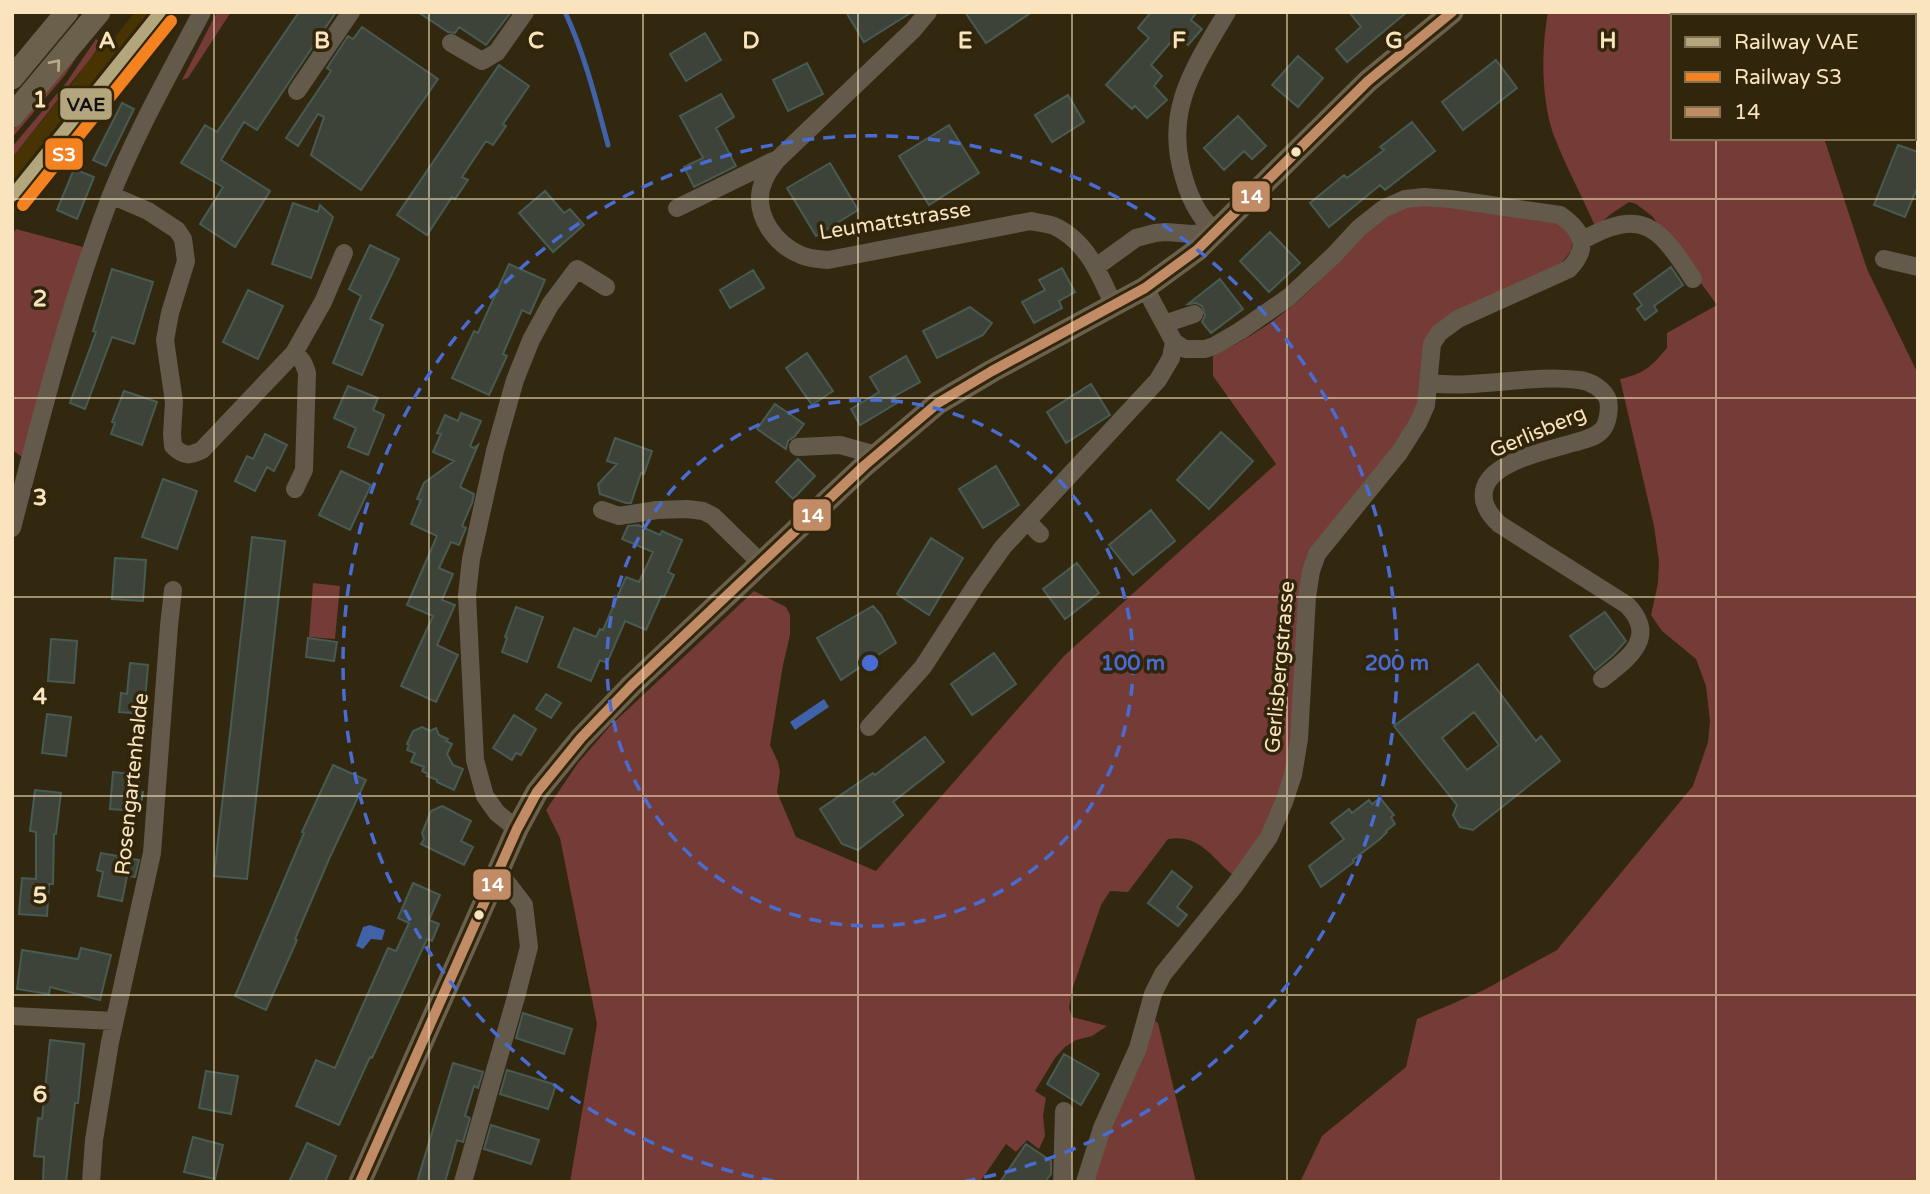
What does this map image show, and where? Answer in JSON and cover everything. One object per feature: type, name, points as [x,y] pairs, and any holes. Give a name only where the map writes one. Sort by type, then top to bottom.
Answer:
[{"type":"main road","points":[[12,78],[67,12]]},
{"type":"main road","points":[[12,116],[99,12]]},
{"type":"main road","points":[[360,1182],[517,829],[537,792],[581,738],[632,685],[876,455],[938,403],[1145,289],[1174,268],[1217,232],[1368,81],[1452,12]]},
{"type":"street","points":[[12,528],[81,281],[111,195],[202,12]]},
{"type":"street","points":[[297,91],[351,12]]},
{"type":"street","points":[[451,43],[482,61],[497,52],[525,12]]},
{"type":"street","name":"Leumattstrasse","points":[[928,12],[913,30],[777,160],[766,174],[760,191],[761,209],[770,231],[785,247],[803,257],[828,260],[1031,221],[1053,226],[1079,244],[1096,267],[1114,306]]},
{"type":"street","points":[[1217,232],[1207,225],[1189,198],[1180,166],[1177,121],[1184,92],[1227,12]]},
{"type":"street","points":[[677,208],[777,160]]},
{"type":"street","points":[[111,195],[148,211],[177,230],[183,239],[186,261],[170,313],[165,340],[174,402],[173,446],[179,452],[191,456],[202,450],[294,353],[323,302],[344,253]]},
{"type":"street","points":[[1145,289],[1174,342],[1185,349],[1205,349],[1240,331],[1289,297],[1382,209],[1405,200],[1424,197],[1560,215],[1573,224],[1581,241],[1617,224],[1629,223],[1648,227],[1672,247],[1693,279]]},
{"type":"street","points":[[1096,267],[1130,242],[1154,233],[1217,232]]},
{"type":"street","name":"Gerlisbergstrasse","points":[[1085,1182],[1102,1128],[1138,1048],[1149,1004],[1163,974],[1235,886],[1269,836],[1284,802],[1293,775],[1299,739],[1307,597],[1317,554],[1399,453],[1412,433],[1426,405],[1432,344],[1439,333],[1458,319],[1569,269],[1577,260],[1582,247],[1581,241]]},
{"type":"street","points":[[1884,260],[1918,267]]},
{"type":"street","points":[[517,829],[496,813],[485,796],[475,760],[467,595],[471,559],[495,451],[515,380],[531,340],[550,305],[577,269],[606,287]]},
{"type":"street","points":[[1165,325],[1194,314]]},
{"type":"street","points":[[869,727],[949,643],[990,565],[1027,521],[1143,407],[1171,358],[1174,342]]},
{"type":"street","points":[[294,353],[301,358],[307,373],[304,470],[295,489]]},
{"type":"street","name":"Gerlisberg","points":[[1430,383],[1452,386],[1552,379],[1581,380],[1602,391],[1608,401],[1608,418],[1603,429],[1592,437],[1527,457],[1499,470],[1486,484],[1483,495],[1490,515],[1499,524],[1627,605],[1638,619],[1639,643],[1630,656],[1601,679]]},
{"type":"street","points":[[798,447],[840,444],[876,455]]},
{"type":"street","points":[[602,510],[619,516],[657,510],[704,511],[713,516],[762,564]]},
{"type":"street","points":[[1027,521],[1040,534]]},
{"type":"street","name":"Rosengartenhalde","points":[[91,1182],[95,1129],[114,1021],[152,853],[173,590]]},
{"type":"street","points":[[463,1182],[529,947],[524,905],[498,871]]},
{"type":"street","points":[[12,1016],[114,1021]]},
{"type":"street","points":[[1062,1182],[1064,1111]]},
{"type":"shaded area","points":[[135,12],[169,12],[128,64],[133,69],[96,110],[12,215],[12,158],[101,43],[107,47]]},
{"type":"shaded area","points":[[217,12],[231,12],[188,78],[182,80]]},
{"type":"shaded area","points":[[1548,12],[1782,12],[1783,14],[1671,14],[1671,140],[1825,140],[1867,269],[1918,374],[1918,1182],[1300,1182],[1322,1136],[1406,1067],[1417,1019],[1484,990],[1557,950],[1693,786],[1708,742],[1710,721],[1706,686],[1696,659],[1662,631],[1651,615],[1658,583],[1659,561],[1654,526],[1620,379],[1641,372],[1656,360],[1667,348],[1667,333],[1717,305],[1652,216],[1636,204],[1629,202],[1595,226],[1550,122],[1544,75]]},
{"type":"shaded area","points":[[96,39],[101,43],[90,59],[12,158],[12,147],[66,83]]},
{"type":"shaded area","points":[[85,44],[65,75],[12,138],[12,131]]},
{"type":"shaded area","points":[[1418,205],[1451,206],[1561,222],[1573,237],[1571,251],[1560,265],[1445,320],[1417,409],[1388,454],[1319,539],[1289,759],[1272,817],[1233,875],[1197,844],[1179,838],[1168,839],[1128,892],[1110,891],[1101,905],[1072,990],[1069,1008],[1072,1017],[1107,1026],[1092,1036],[1076,1040],[1065,1047],[1035,1091],[1046,1098],[1043,1115],[1045,1136],[1039,1149],[1027,1140],[1016,1152],[1006,1144],[980,1182],[570,1182],[597,1024],[560,838],[546,810],[578,763],[610,726],[754,591],[786,607],[790,615],[790,635],[770,745],[780,772],[777,792],[796,837],[876,871],[1064,656],[1276,464],[1213,376],[1213,355],[1250,336],[1287,311],[1357,240],[1385,217]]},
{"type":"shaded area","points":[[16,229],[83,247],[22,457],[12,450],[12,234]]},
{"type":"shaded area","points":[[313,583],[340,586],[335,639],[309,637]]},
{"type":"shaded area","points":[[1151,1018],[1158,1023],[1196,1182],[1091,1182]]},
{"type":"water","points":[[824,699],[829,707],[795,730],[790,722]]},
{"type":"water","points":[[370,925],[385,930],[382,940],[371,939],[363,949],[356,946],[363,927]]},
{"type":"building","points":[[299,12],[336,12],[257,130],[244,122],[221,160],[270,191],[235,247],[200,224],[223,187],[181,163],[205,125],[217,132]]},
{"type":"building","points":[[418,12],[511,12],[486,45],[459,27],[455,33],[448,32]]},
{"type":"building","points":[[846,12],[912,12],[864,42]]},
{"type":"building","points":[[965,12],[1032,12],[986,43]]},
{"type":"building","points":[[1151,12],[1197,12],[1191,20],[1202,29],[1188,45],[1177,35],[1151,65],[1162,76],[1154,86],[1167,100],[1147,118],[1135,106],[1132,109],[1106,85],[1149,38],[1138,28]]},
{"type":"building","points":[[1349,12],[1407,12],[1347,62],[1336,49],[1361,27]]},
{"type":"building","points":[[362,27],[438,79],[361,190],[311,155],[324,117],[318,114],[298,146],[286,138],[331,71],[327,68],[348,36],[353,39]]},
{"type":"building","points":[[705,33],[721,60],[686,81],[670,54]]},
{"type":"building","points":[[1298,56],[1323,78],[1298,107],[1272,85]]},
{"type":"building","points":[[1496,60],[1517,88],[1463,130],[1442,102]]},
{"type":"building","points":[[807,63],[823,94],[788,111],[773,80]]},
{"type":"building","points":[[499,65],[529,86],[503,124],[506,126],[493,145],[486,141],[462,177],[468,180],[455,199],[452,197],[427,235],[397,215]]},
{"type":"building","points":[[721,94],[734,117],[716,128],[736,166],[694,187],[684,167],[703,158],[680,116]]},
{"type":"building","points":[[1068,95],[1084,122],[1052,142],[1035,115]]},
{"type":"building","points":[[122,103],[134,109],[106,166],[93,160]]},
{"type":"building","points":[[1238,116],[1266,146],[1252,159],[1244,151],[1224,170],[1204,148]]},
{"type":"building","points":[[1412,122],[1435,151],[1385,190],[1380,185],[1329,227],[1310,203],[1344,175],[1347,178],[1384,150],[1380,147]]},
{"type":"building","points":[[949,125],[979,173],[929,205],[899,156]]},
{"type":"building","points":[[1898,145],[1918,152],[1918,186],[1905,217],[1874,205]]},
{"type":"building","points":[[830,163],[858,210],[816,236],[787,188]]},
{"type":"building","points":[[74,169],[94,177],[77,219],[57,210]]},
{"type":"building","points":[[545,191],[564,213],[570,209],[584,225],[553,252],[519,213]]},
{"type":"building","points":[[293,203],[318,212],[320,205],[333,217],[311,278],[272,264]]},
{"type":"building","points":[[1270,232],[1300,263],[1269,292],[1240,261]]},
{"type":"building","points":[[370,245],[399,259],[370,319],[383,325],[362,375],[333,363],[361,296],[349,289]]},
{"type":"building","points":[[509,264],[545,280],[530,314],[522,310],[503,354],[507,356],[489,395],[452,378],[474,331],[478,333]]},
{"type":"building","points":[[1671,267],[1683,285],[1654,306],[1657,311],[1645,320],[1637,309],[1642,305],[1634,294]]},
{"type":"building","points":[[1062,268],[1075,292],[1059,301],[1062,308],[1034,323],[1022,302],[1045,290],[1039,280]]},
{"type":"building","points":[[112,269],[153,282],[134,344],[112,337],[85,409],[70,403],[96,332],[93,331]]},
{"type":"building","points":[[753,270],[764,288],[730,308],[720,290]]},
{"type":"building","points":[[1220,279],[1243,309],[1211,333],[1202,322],[1205,316],[1202,306],[1196,303],[1188,304]]},
{"type":"building","points":[[248,290],[283,306],[258,359],[223,342]]},
{"type":"building","points":[[970,307],[992,323],[983,335],[937,358],[923,331]]},
{"type":"building","points":[[807,353],[833,391],[812,405],[786,368]]},
{"type":"building","points":[[906,356],[920,382],[893,397],[897,403],[860,425],[851,409],[879,392],[870,377]]},
{"type":"building","points":[[1091,384],[1110,415],[1066,443],[1047,412]]},
{"type":"building","points":[[348,386],[378,398],[373,410],[384,415],[368,455],[348,447],[356,428],[334,418]]},
{"type":"building","points":[[124,391],[157,402],[142,445],[111,434],[115,423],[112,422]]},
{"type":"building","points":[[775,404],[804,424],[788,441],[786,449],[757,429]]},
{"type":"building","points":[[461,413],[481,421],[470,446],[474,448],[478,445],[460,487],[474,494],[462,526],[466,528],[459,545],[451,542],[439,568],[453,574],[442,600],[455,605],[437,645],[458,655],[436,702],[401,686],[433,616],[407,605],[437,536],[411,524],[421,500],[417,499],[424,483],[454,461],[433,452],[445,415],[458,421]]},
{"type":"building","points":[[1221,432],[1253,461],[1209,509],[1177,480]]},
{"type":"building","points":[[265,434],[287,445],[274,471],[267,467],[255,491],[235,481],[247,456],[253,459]]},
{"type":"building","points":[[615,438],[652,451],[631,503],[600,494],[598,484],[617,464],[607,461]]},
{"type":"building","points":[[798,459],[815,476],[793,499],[776,482]]},
{"type":"building","points":[[996,466],[1019,505],[983,528],[959,489]]},
{"type":"building","points":[[341,471],[371,485],[350,530],[319,515]]},
{"type":"building","points":[[163,479],[197,491],[177,549],[142,537]]},
{"type":"building","points":[[1151,510],[1175,541],[1133,575],[1109,545]]},
{"type":"building","points":[[638,525],[660,535],[662,531],[682,540],[668,572],[674,575],[646,630],[625,621],[607,663],[600,660],[591,681],[558,667],[574,628],[596,637],[600,629],[603,630],[626,577],[639,582],[653,552],[622,539],[628,526]]},
{"type":"building","points":[[252,537],[285,541],[247,879],[214,876]]},
{"type":"building","points":[[931,538],[963,558],[929,615],[897,594]]},
{"type":"building","points":[[115,558],[146,560],[143,601],[112,599]]},
{"type":"building","points":[[1077,563],[1099,593],[1065,619],[1043,589]]},
{"type":"building","points":[[873,606],[896,643],[841,680],[817,638]]},
{"type":"building","points":[[516,607],[543,617],[527,662],[502,652]]},
{"type":"building","points":[[1605,612],[1626,641],[1595,670],[1570,636]]},
{"type":"building","points":[[308,638],[337,642],[334,661],[306,657]]},
{"type":"building","points":[[51,639],[77,641],[74,683],[48,681]]},
{"type":"building","points":[[994,653],[1016,684],[972,715],[951,684]]},
{"type":"building","points":[[130,663],[148,665],[144,714],[119,712],[121,693],[127,694]]},
{"type":"building","points":[[1478,664],[1536,741],[1541,736],[1560,761],[1473,830],[1460,827],[1453,815],[1457,805],[1394,726]],"holes":[[[1474,712],[1499,745],[1467,770],[1442,738]]]},
{"type":"building","points":[[546,694],[561,703],[551,718],[536,709]]},
{"type":"building","points":[[47,714],[71,717],[66,756],[42,753]]},
{"type":"building","points":[[514,715],[536,729],[521,755],[516,753],[512,760],[493,748]]},
{"type":"building","points":[[422,727],[430,731],[436,728],[439,735],[452,744],[447,754],[453,765],[463,769],[454,790],[427,776],[428,774],[422,771],[424,767],[411,762],[415,753],[407,750],[407,744],[413,731]]},
{"type":"building","points":[[925,737],[944,762],[893,802],[903,815],[858,850],[842,844],[820,809],[873,773],[875,775]]},
{"type":"building","points":[[333,765],[366,780],[329,859],[266,1010],[235,996],[304,833],[302,832]]},
{"type":"building","points":[[113,772],[140,775],[138,791],[143,792],[141,805],[136,805],[136,811],[110,809]]},
{"type":"building","points":[[35,790],[61,793],[54,834],[53,884],[49,884],[47,916],[19,914],[22,878],[36,879],[36,832],[30,831]]},
{"type":"building","points":[[1380,798],[1394,815],[1391,817],[1395,824],[1353,860],[1354,862],[1321,887],[1309,866],[1344,839],[1331,823],[1349,809],[1352,813],[1369,800],[1372,804]]},
{"type":"building","points":[[442,806],[471,821],[461,841],[473,847],[464,865],[421,844],[424,839],[422,833],[431,811]]},
{"type":"building","points":[[101,853],[139,860],[135,877],[127,876],[122,901],[98,896],[103,872],[97,870]]},
{"type":"building","points":[[1172,871],[1192,887],[1177,907],[1187,915],[1178,926],[1148,903]]},
{"type":"building","points":[[413,883],[440,895],[429,920],[439,924],[432,941],[427,939],[339,1125],[296,1106],[316,1060],[335,1068],[388,948],[396,951],[409,923],[398,918]]},
{"type":"building","points":[[81,948],[111,955],[100,1000],[50,987],[49,994],[17,989],[22,950],[78,959]]},
{"type":"building","points":[[523,1013],[572,1029],[564,1054],[516,1038]]},
{"type":"building","points":[[50,1040],[84,1044],[66,1182],[43,1182],[44,1157],[34,1156],[38,1118],[42,1119]]},
{"type":"building","points":[[1064,1054],[1099,1074],[1081,1105],[1047,1084]]},
{"type":"building","points":[[453,1063],[483,1072],[478,1088],[474,1086],[465,1116],[470,1118],[463,1142],[457,1140],[445,1182],[417,1182]]},
{"type":"building","points":[[507,1070],[556,1085],[548,1109],[500,1094]]},
{"type":"building","points":[[206,1071],[238,1076],[231,1114],[199,1108]]},
{"type":"building","points":[[491,1125],[539,1140],[531,1164],[484,1149]]},
{"type":"building","points":[[193,1137],[223,1145],[215,1179],[184,1172]]},
{"type":"building","points":[[307,1143],[336,1156],[325,1182],[289,1182]]},
{"type":"building","points":[[1026,1144],[1051,1161],[1051,1174],[1045,1182],[1000,1182]]},
{"type":"waterway","points":[[565,12],[584,61],[608,145]]},
{"type":"rail line","name":"VAE","points":[[12,196],[160,12]]},
{"type":"rail line","name":"S3","points":[[23,205],[171,21]]},
{"type":"transit line","name":"14","points":[[360,1182],[517,829],[537,792],[581,738],[632,685],[865,465],[938,403],[1145,288],[1197,250],[1368,81],[1452,12]]}]
